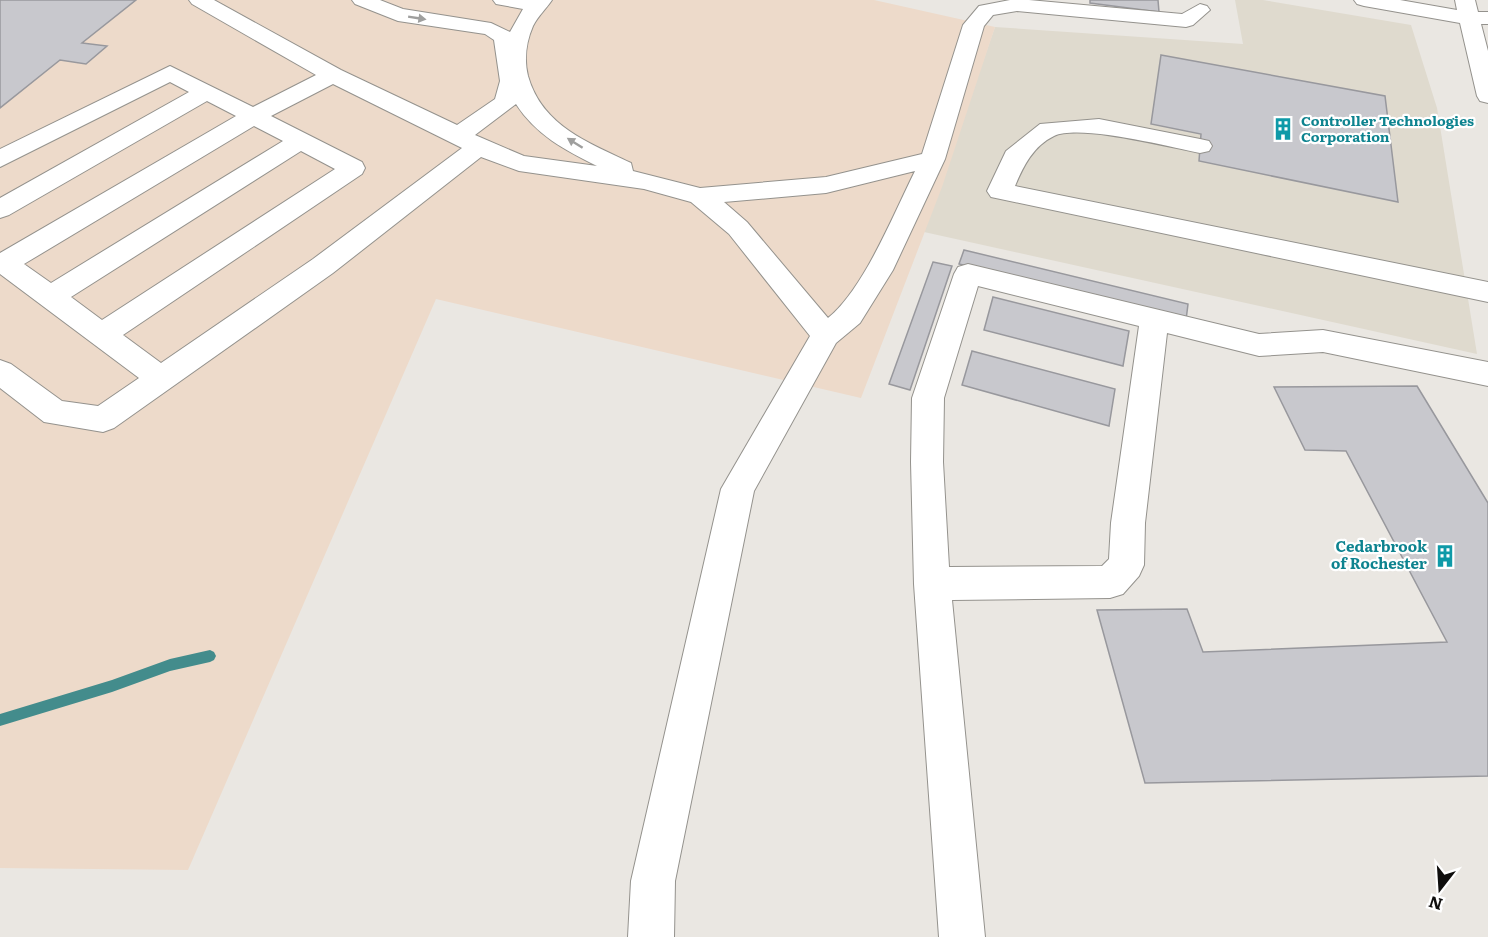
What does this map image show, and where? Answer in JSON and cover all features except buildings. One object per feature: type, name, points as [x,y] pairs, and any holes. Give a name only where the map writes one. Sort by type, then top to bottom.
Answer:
[{"type":"street","points":[[199,0],[333,75],[468,141],[519,163],[645,181],[700,196],[826,185],[933,159]]},
{"type":"street","points":[[0,372],[55,413],[103,419],[159,377],[323,266],[468,141],[506,102],[511,81],[504,38],[491,29],[384,11],[362,0]]},
{"type":"street","points":[[503,0],[540,2]]},
{"type":"street","points":[[1364,0],[1477,16],[1488,96]]},
{"type":"street","points":[[540,2],[522,28],[515,45],[514,68],[537,116],[575,144],[645,181]]},
{"type":"street","points":[[651,937],[653,881],[738,489],[826,335],[850,316],[879,270],[933,159],[974,26],[986,10],[1017,5],[1186,21],[1200,10]]},
{"type":"street","points":[[0,159],[170,73],[353,168],[101,335]]},
{"type":"street","points":[[159,377],[2,262],[253,116],[333,75]]},
{"type":"street","points":[[0,209],[206,92]]},
{"type":"street","points":[[1200,146],[1100,126],[1048,129],[1015,156],[1000,190],[1488,292]]},
{"type":"street","points":[[50,297],[300,141]]},
{"type":"street","points":[[700,196],[738,228],[826,335]]},
{"type":"street","points":[[962,937],[951,780],[932,584],[927,462],[928,398],[968,274],[1259,345],[1323,341],[1488,374]]},
{"type":"street","points":[[932,584],[1110,582],[1126,565],[1128,523],[1154,320]]},
{"type":"shaded area","points":[[0,0],[874,0],[995,27],[942,187],[861,398],[436,299],[188,870],[0,868]]},
{"type":"shaded area","points":[[1235,0],[1263,0],[1411,25],[1437,108],[1477,354],[924,232],[995,27],[1243,44]]},
{"type":"waterway","points":[[0,720],[112,686],[170,665],[210,656]]},
{"type":"place","name":"Controller Technologies Corporation","points":[[1283,129]]},
{"type":"place","name":"Cedarbrook of Rochester","points":[[1445,556]]}]
